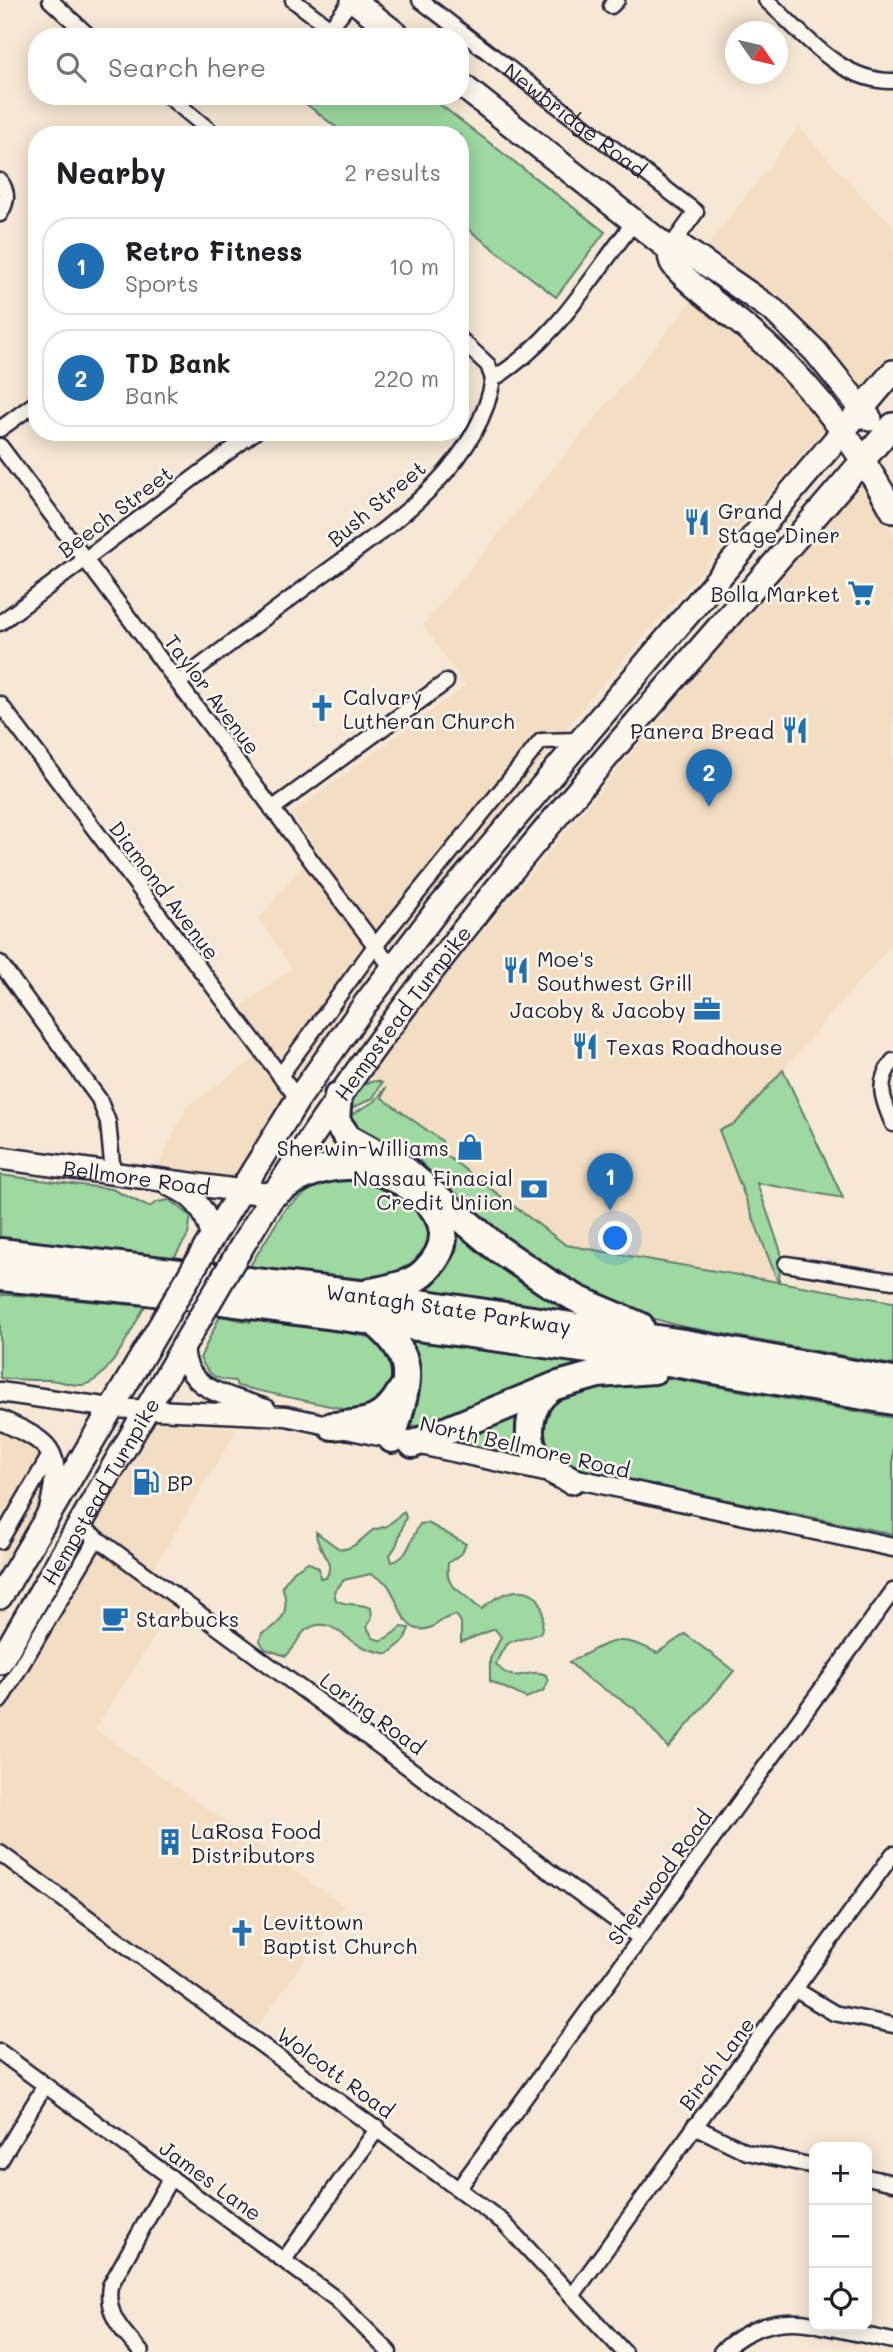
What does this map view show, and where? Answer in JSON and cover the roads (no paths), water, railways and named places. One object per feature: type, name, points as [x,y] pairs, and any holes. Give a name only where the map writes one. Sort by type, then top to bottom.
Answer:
[{"type":"highway","points":[[338,1096],[335,1117],[345,1136],[401,1167],[505,1254],[579,1300],[686,1356]]},
{"type":"highway","points":[[272,1195],[294,1179],[325,1169],[349,1166],[387,1174],[419,1191],[433,1207],[441,1224],[441,1241],[435,1259],[425,1272],[406,1283],[359,1295]]},
{"type":"highway","name":"Wantagh State Parkway","points":[[0,1252],[359,1295],[686,1356],[893,1401]]},
{"type":"highway","name":"Wantagh State Parkway","points":[[0,1277],[373,1321],[627,1355],[686,1356],[893,1381]]},
{"type":"highway","points":[[0,1287],[33,1279]]},
{"type":"highway","points":[[373,1321],[393,1336],[402,1350],[407,1380],[403,1441],[555,1386],[686,1356]]},
{"type":"highway","points":[[332,1426],[377,1419],[392,1407],[407,1380]]},
{"type":"highway","points":[[555,1386],[535,1404],[530,1433],[534,1451],[540,1461],[571,1480]]},
{"type":"main road","points":[[353,0],[389,28]]},
{"type":"main road","name":"Newbridge Road","points":[[469,91],[669,249],[673,264],[761,338],[804,379],[844,431],[893,511]]},
{"type":"main road","name":"Newbridge Road","points":[[669,249],[683,248],[767,305],[815,351],[890,437]]},
{"type":"main road","name":"Hempstead Turnpike","points":[[0,1597],[240,1190],[298,1099],[392,968],[489,845],[893,372]]},
{"type":"main road","name":"Hempstead Turnpike","points":[[0,1662],[88,1531],[145,1409],[272,1195],[338,1096],[430,972],[863,461],[890,437]]},
{"type":"main road","points":[[430,972],[419,963],[421,951],[489,845]]},
{"type":"main road","name":"Bellmore Road","points":[[0,1158],[272,1195]]},
{"type":"main road","points":[[147,1177],[183,1190],[194,1199],[207,1217],[209,1242]]},
{"type":"street","points":[[50,0],[80,28]]},
{"type":"street","points":[[293,0],[330,28],[353,0]]},
{"type":"street","name":"Newbridge Road","points":[[420,0],[456,28]]},
{"type":"street","points":[[766,0],[829,57],[851,73],[864,78],[893,81]]},
{"type":"street","name":"Newbridge Road","points":[[469,38],[696,212],[669,249]]},
{"type":"street","points":[[179,105],[204,126]]},
{"type":"street","points":[[0,181],[6,189],[6,204],[0,214]]},
{"type":"street","points":[[469,347],[488,365],[493,379],[536,349],[561,323],[635,221]]},
{"type":"street","name":"Bush Street","points":[[469,437],[489,404],[493,379]]},
{"type":"street","points":[[0,429],[28,409]]},
{"type":"street","name":"Beech Street","points":[[0,623],[243,441]]},
{"type":"street","name":"Bush Street","points":[[178,683],[421,498],[457,457],[467,441]]},
{"type":"street","name":"Taylor Avenue","points":[[0,446],[392,968]]},
{"type":"street","points":[[272,809],[446,682]]},
{"type":"street","name":"Diamond Avenue","points":[[0,704],[298,1099]]},
{"type":"street","points":[[280,1076],[375,946],[541,741],[579,740]]},
{"type":"street","points":[[0,963],[84,1074],[99,1099],[108,1122],[113,1173]]},
{"type":"street","points":[[893,1061],[881,1081],[881,1092],[893,1124]]},
{"type":"street","points":[[786,1264],[893,1281]]},
{"type":"street","points":[[185,1343],[187,1368],[202,1385],[286,1416]]},
{"type":"street","points":[[0,1392],[111,1408],[145,1409]]},
{"type":"street","name":"North Bellmore Road","points":[[145,1409],[286,1416],[893,1548]]},
{"type":"street","points":[[0,1420],[35,1435],[50,1455],[56,1468],[47,1518]]},
{"type":"street","points":[[0,1541],[50,1455]]},
{"type":"street","name":"Hempstead Turnpike","points":[[0,1701],[88,1531]]},
{"type":"street","name":"Loring Road","points":[[88,1531],[640,1938]]},
{"type":"street","name":"Sherwood Road","points":[[459,2188],[893,1591]]},
{"type":"street","name":"Wolcott Road","points":[[1,1854],[503,2222],[624,2352]]},
{"type":"street","name":"Birch Lane","points":[[572,2296],[893,1855]]},
{"type":"street","points":[[796,1990],[834,2013],[893,2025]]},
{"type":"street","name":"James Lane","points":[[0,2052],[336,2299],[389,2352]]},
{"type":"street","points":[[0,2161],[45,2085]]},
{"type":"street","points":[[694,2126],[747,2151],[809,2165]]},
{"type":"street","points":[[284,2260],[378,2129]]},
{"type":"street","points":[[141,2352],[113,2316],[108,2297],[115,2272],[171,2177]]},
{"type":"street","points":[[872,2178],[893,2183]]},
{"type":"street","points":[[722,2352],[743,2333],[759,2326],[780,2322],[809,2324]]},
{"type":"street","points":[[845,2331],[893,2341]]},
{"type":"place","name":"Grand Stage Diner","points":[[697,522]]},
{"type":"place","name":"Bolla Market","points":[[861,593]]},
{"type":"place","name":"Calvary Lutheran Church","points":[[322,708]]},
{"type":"place","name":"Panera Bread","points":[[795,730]]},
{"type":"place","name":"TD Bank","points":[[709,807]]},
{"type":"place","name":"Moe's Southwest Grill","points":[[516,970]]},
{"type":"place","name":"Jacoby & Jacoby","points":[[707,1009]]},
{"type":"place","name":"Texas Roadhouse","points":[[585,1046]]},
{"type":"place","name":"Sherwin-Williams","points":[[470,1147]]},
{"type":"place","name":"Nassau Finacial Credit Uniion","points":[[534,1189]]},
{"type":"place","name":"Retro Fitness","points":[[610,1211]]},
{"type":"place","name":"BP","points":[[146,1482]]},
{"type":"place","name":"Starbucks","points":[[115,1618]]},
{"type":"place","name":"LaRosa Food Distributors","points":[[170,1842]]},
{"type":"place","name":"Levittown Baptist Church","points":[[242,1933]]}]
